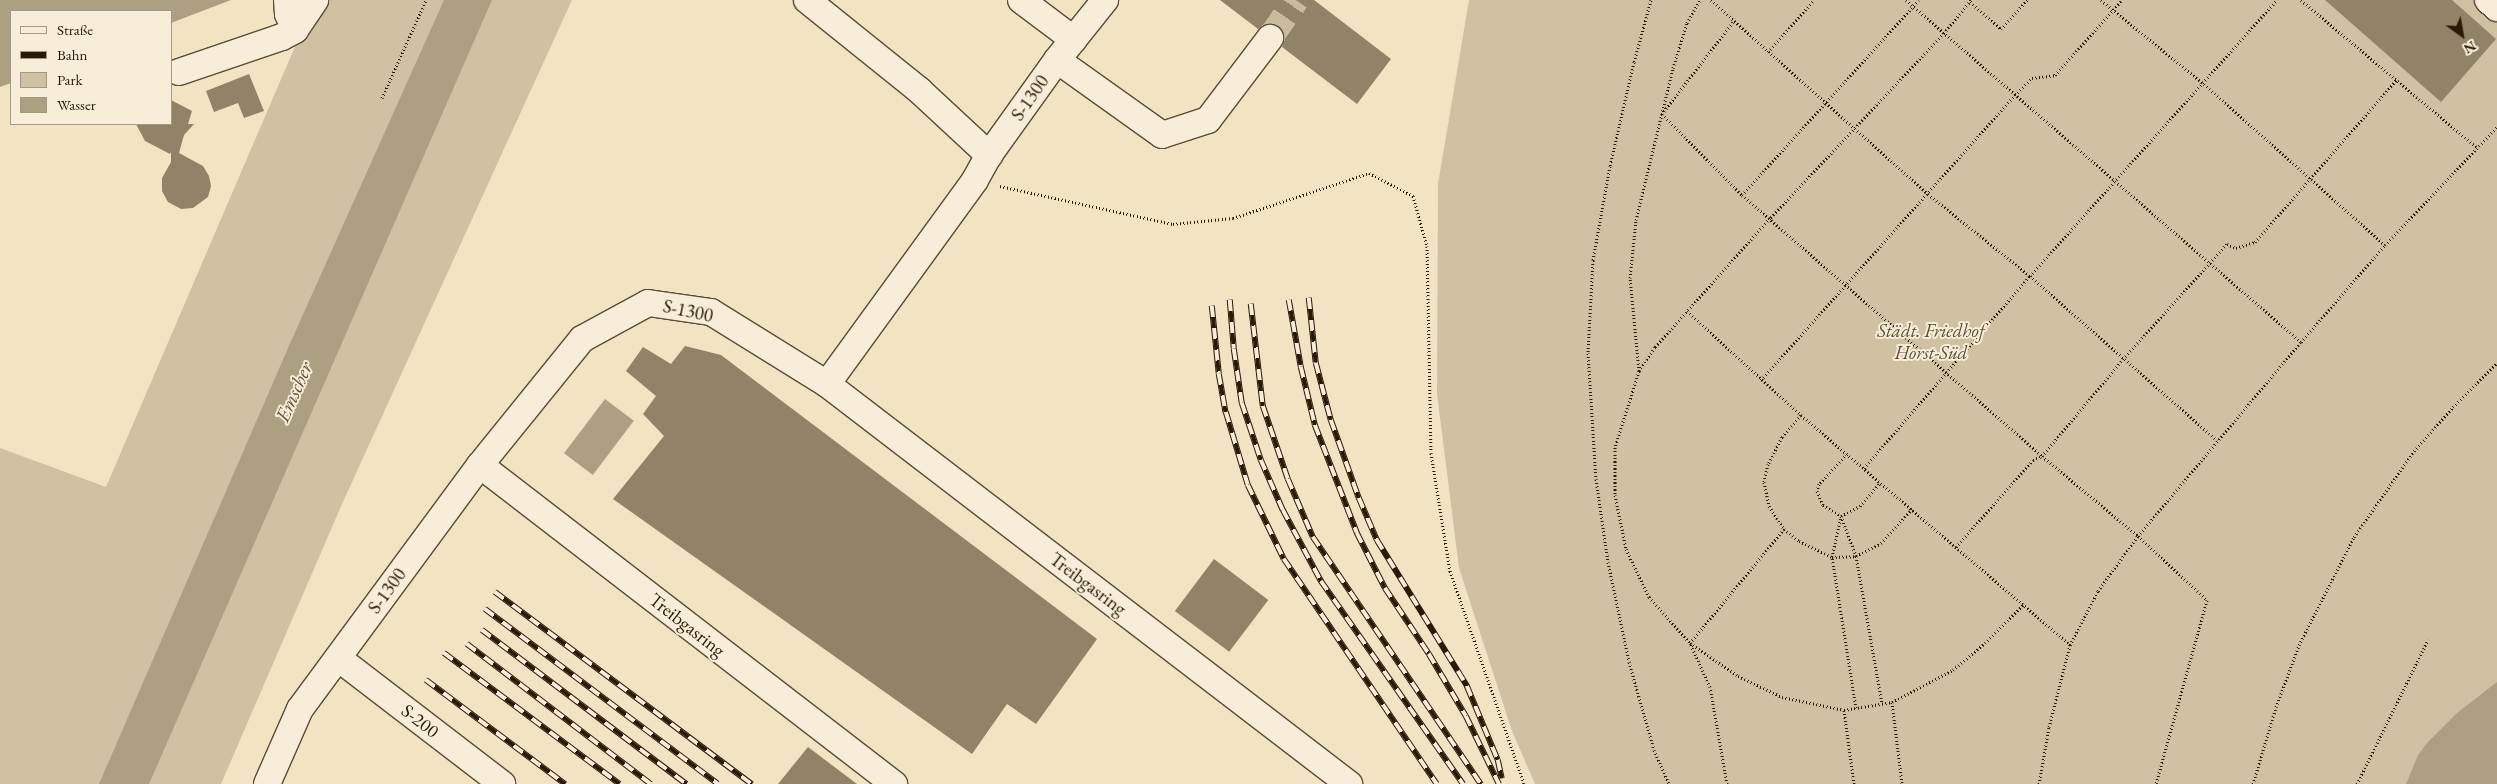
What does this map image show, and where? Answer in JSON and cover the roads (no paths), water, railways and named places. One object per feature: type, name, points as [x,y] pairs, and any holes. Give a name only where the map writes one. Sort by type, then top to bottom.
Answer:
[{"type":"lane","points":[[287,0],[288,14],[295,30]]},
{"type":"lane","points":[[179,72],[282,37],[295,30],[315,0]]},
{"type":"lane","points":[[807,0],[919,90],[989,156]]},
{"type":"lane","points":[[1021,0],[1074,40]]},
{"type":"lane","name":"S-1300","points":[[268,784],[300,709],[480,466],[582,339],[648,303],[712,312],[827,384],[975,180],[989,156],[1057,60],[1105,0]]},
{"type":"lane","points":[[2488,0],[2497,8]]},
{"type":"lane","points":[[1057,60],[1162,134],[1208,120],[1270,38]]},
{"type":"lane","name":"Treibgasring","points":[[827,384],[1350,784]]},
{"type":"lane","name":"Treibgasring","points":[[480,466],[894,784]]},
{"type":"lane","name":"S-200","points":[[338,658],[502,784]]},
{"type":"water","points":[[0,0],[231,0],[172,23],[172,10],[10,10],[10,83],[0,87]]},
{"type":"water","name":"Emscher","points":[[444,0],[492,0],[149,784],[99,784],[292,339]]},
{"type":"water","points":[[605,399],[634,421],[593,475],[564,453]]},
{"type":"water","points":[[2497,682],[2497,784],[2406,784],[2418,755],[2427,743],[2457,713]]},
{"type":"tunnel","points":[[1270,38],[1296,0]]},
{"type":"railway","points":[[1309,298],[1316,363],[1331,420],[1359,498],[1377,540],[1467,686],[1498,760],[1502,779]]},
{"type":"railway","points":[[1230,300],[1234,349],[1242,403],[1261,460],[1283,510],[1321,581],[1463,784]]},
{"type":"railway","points":[[1289,300],[1301,367],[1315,425],[1357,533],[1385,588],[1429,654],[1466,716],[1499,784]]},
{"type":"railway","points":[[1251,304],[1263,406],[1288,479],[1313,537],[1481,784]]},
{"type":"railway","points":[[1212,306],[1219,374],[1226,412],[1248,485],[1284,559],[1437,784]]},
{"type":"railway","points":[[495,592],[752,784]]},
{"type":"railway","points":[[485,609],[718,784]]},
{"type":"railway","points":[[482,630],[686,784]]},
{"type":"railway","points":[[467,644],[651,784]]},
{"type":"railway","points":[[444,653],[620,784]]},
{"type":"railway","points":[[426,680],[565,784]]},
{"type":"park label","name":"Städt. Friedhof Horst-Süd","points":[[1931,342]]}]
